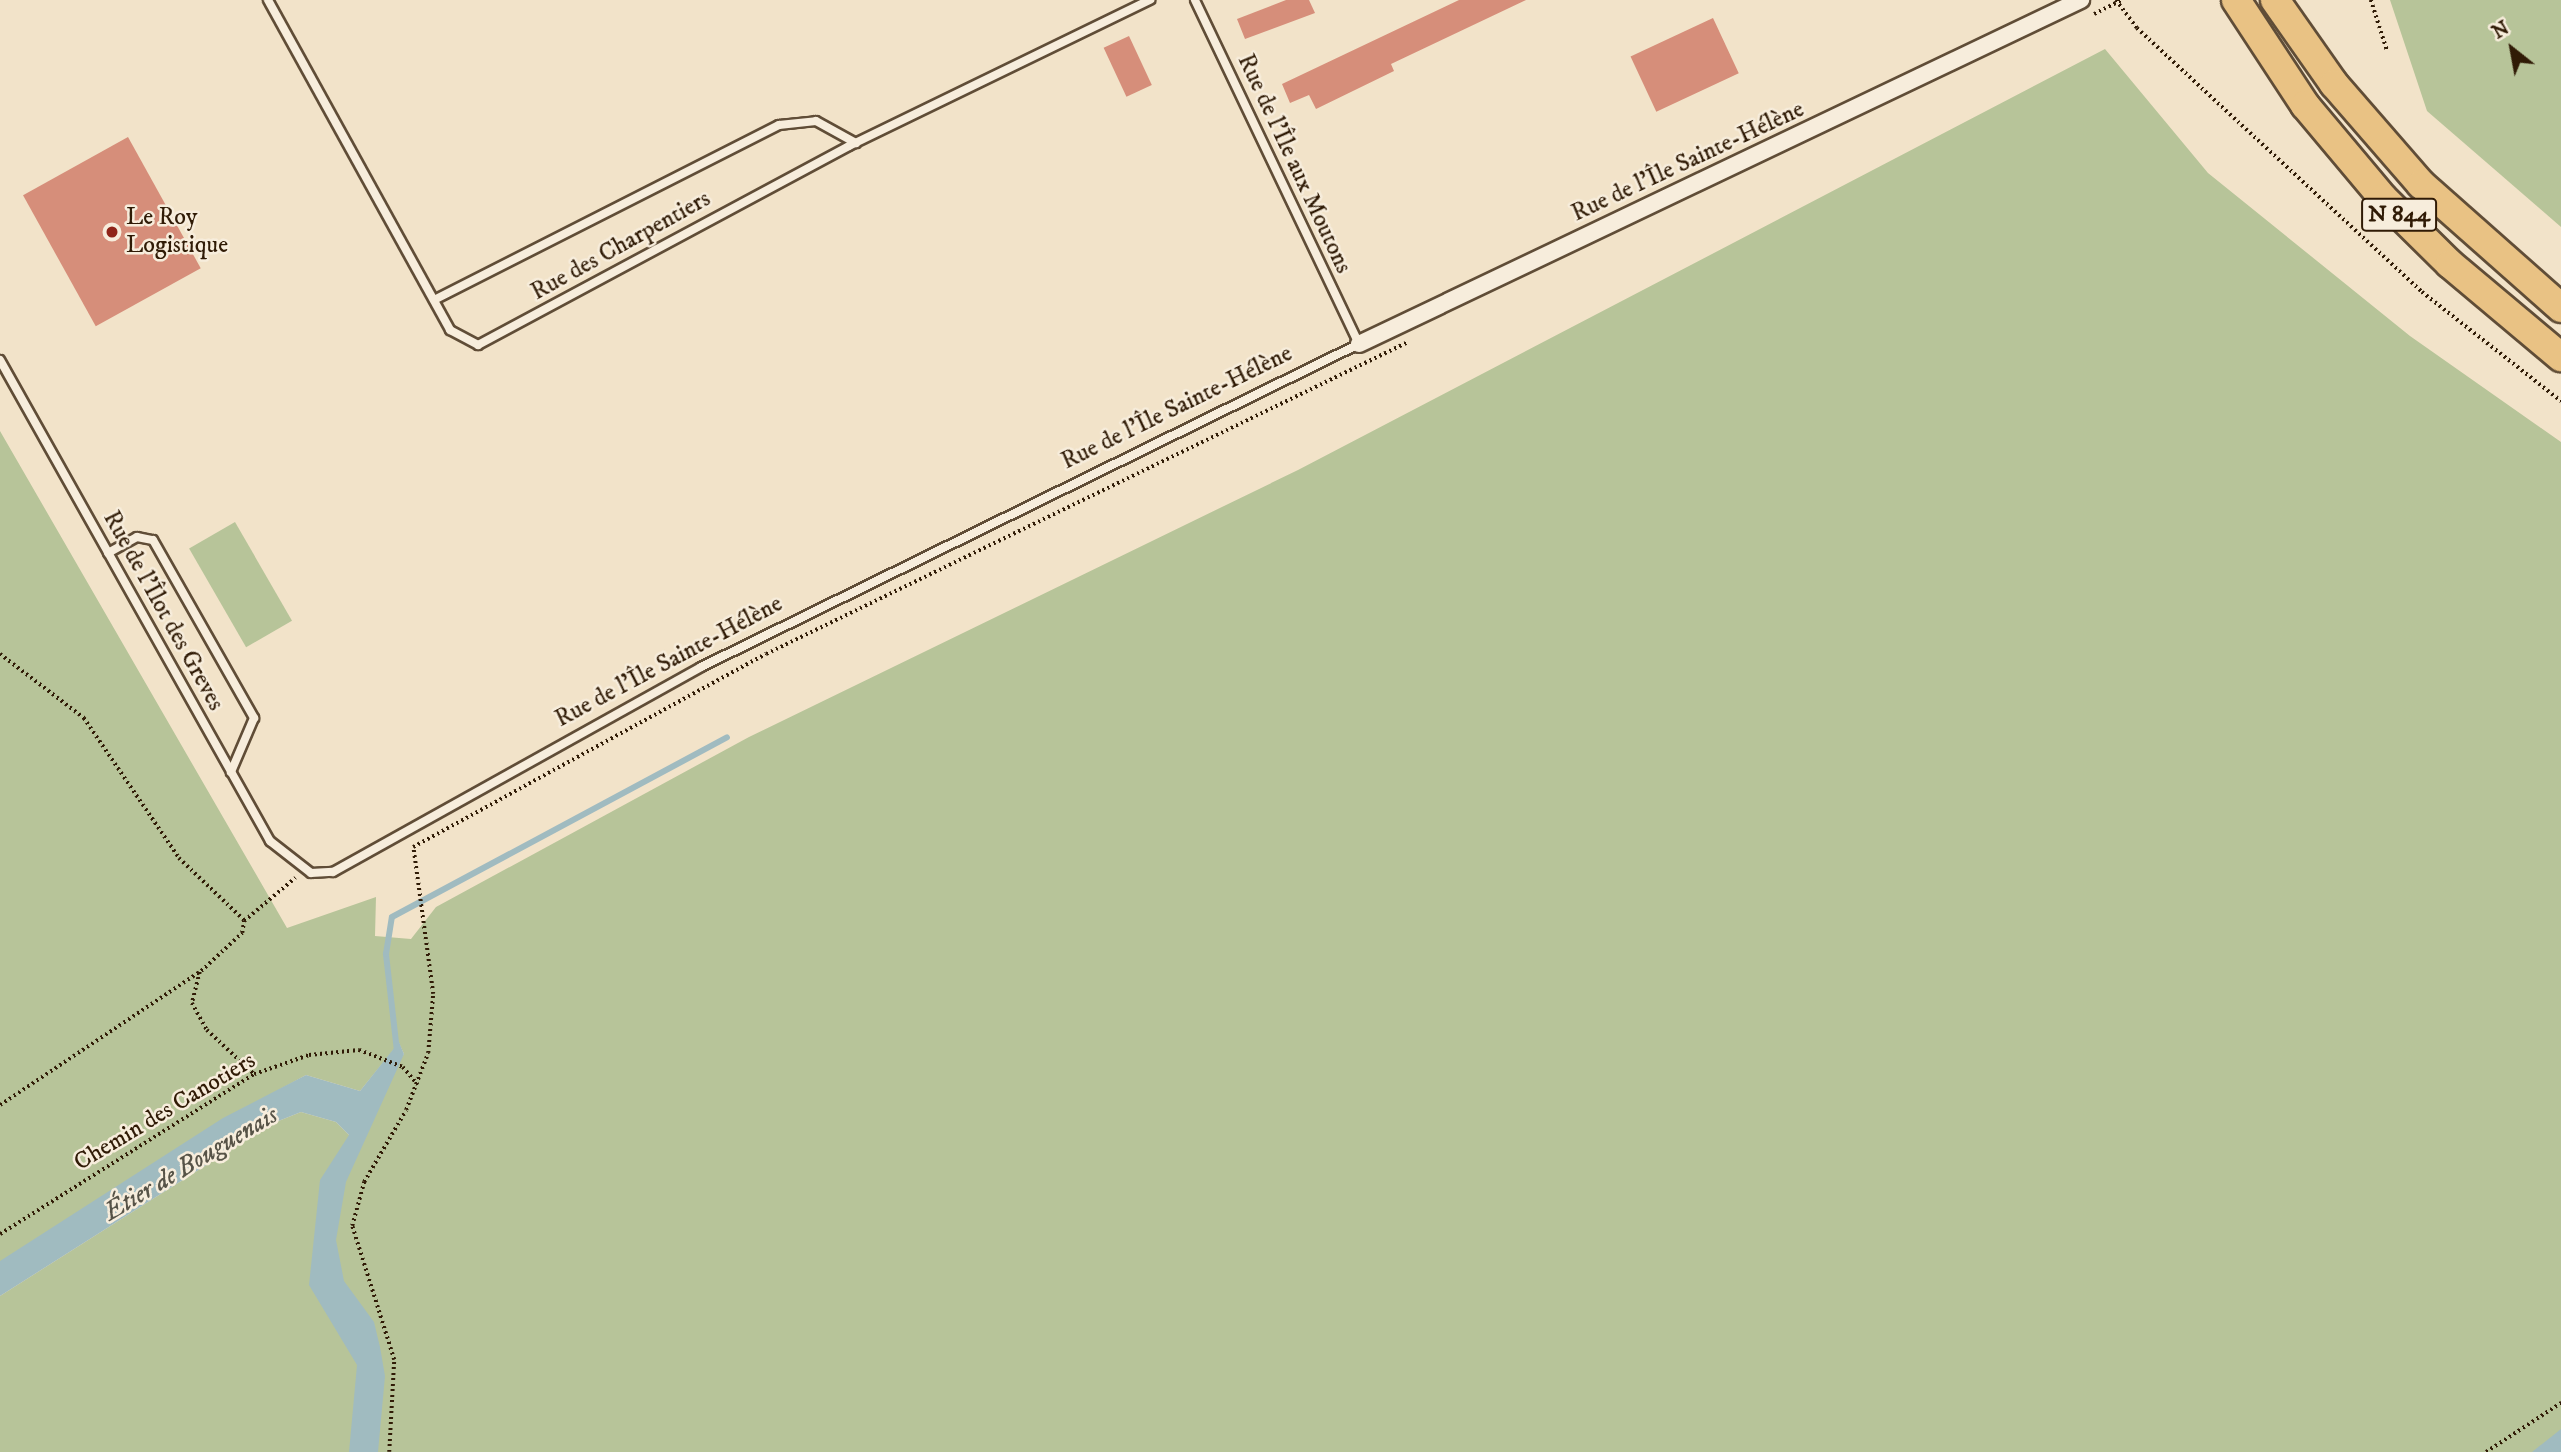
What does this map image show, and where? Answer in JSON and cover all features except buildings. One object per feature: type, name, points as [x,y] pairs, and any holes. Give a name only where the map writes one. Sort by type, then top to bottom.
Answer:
[{"type":"highway","name":"N 844","points":[[2236,0],[2266,47],[2383,198],[2450,264],[2561,357]]},
{"type":"highway","name":"N 844","points":[[2275,0],[2294,30],[2421,184],[2561,309]]},
{"type":"street","name":"Rue de l'Île Sainte-Hélène","points":[[1359,344],[2081,0]]},
{"type":"lane","name":"Rue des Charpentiers","points":[[268,0],[450,330],[478,345],[856,142],[1150,0]]},
{"type":"lane","name":"Rue de l'Île aux Moutons","points":[[1195,0],[1359,344]]},
{"type":"lane","points":[[433,300],[779,125],[816,121],[856,142]]},
{"type":"lane","name":"Rue de l'Île Sainte-Hélène","points":[[305,870],[354,865],[701,667],[1359,344]]},
{"type":"lane","name":"Rue de l'Îlot des Greves","points":[[0,360],[270,841],[305,870]]},
{"type":"lane","points":[[108,553],[137,537],[153,540],[254,718],[231,772]]},
{"type":"path","points":[[2371,0],[2387,50]]},
{"type":"path","points":[[2083,18],[2119,1],[2137,28],[2235,115],[2422,292],[2561,401]]},
{"type":"path","points":[[389,1452],[394,1360],[352,1226],[364,1182],[418,1085],[433,994],[428,933],[414,872],[414,847],[766,654],[1413,340]]},
{"type":"path","points":[[0,654],[84,718],[179,858],[244,920]]},
{"type":"path","points":[[0,1105],[201,971],[242,933],[244,920],[305,870]]},
{"type":"path","points":[[201,971],[192,1003],[207,1030],[254,1074]]},
{"type":"path","name":"Chemin des Canotiers","points":[[0,1234],[254,1074],[338,1050],[377,1057],[402,1067],[418,1085]]},
{"type":"path","points":[[2486,1452],[2561,1403]]},
{"type":"green space","points":[[2390,0],[2561,0],[2561,227],[2427,111]]},
{"type":"green space","points":[[2105,49],[2208,173],[2410,336],[2561,442],[2561,1452],[0,1452],[0,1296],[271,1124],[301,1112],[336,1122],[349,1135],[404,1054],[399,1043],[360,1091],[306,1075],[264,1098],[0,1282],[0,431],[287,928],[376,897],[375,936],[411,939],[436,907],[749,737],[1298,470]]},
{"type":"green space","points":[[235,522],[292,621],[246,647],[189,548]]},
{"type":"water","name":"Étier de Bouguenais","points":[[399,1042],[404,1054],[346,1182],[336,1240],[344,1281],[374,1322],[380,1347],[385,1376],[378,1452],[349,1452],[357,1365],[309,1285],[320,1180],[349,1135],[336,1122],[301,1112],[271,1124],[0,1296],[0,1261],[223,1118],[306,1075],[360,1091]]},
{"type":"water","points":[[2561,1429],[2561,1452],[2532,1452]]},
{"type":"waterway","points":[[397,1051],[386,954],[392,917],[727,737]]},
{"type":"place","name":"Le Roy Logistique","points":[[112,232]]}]
